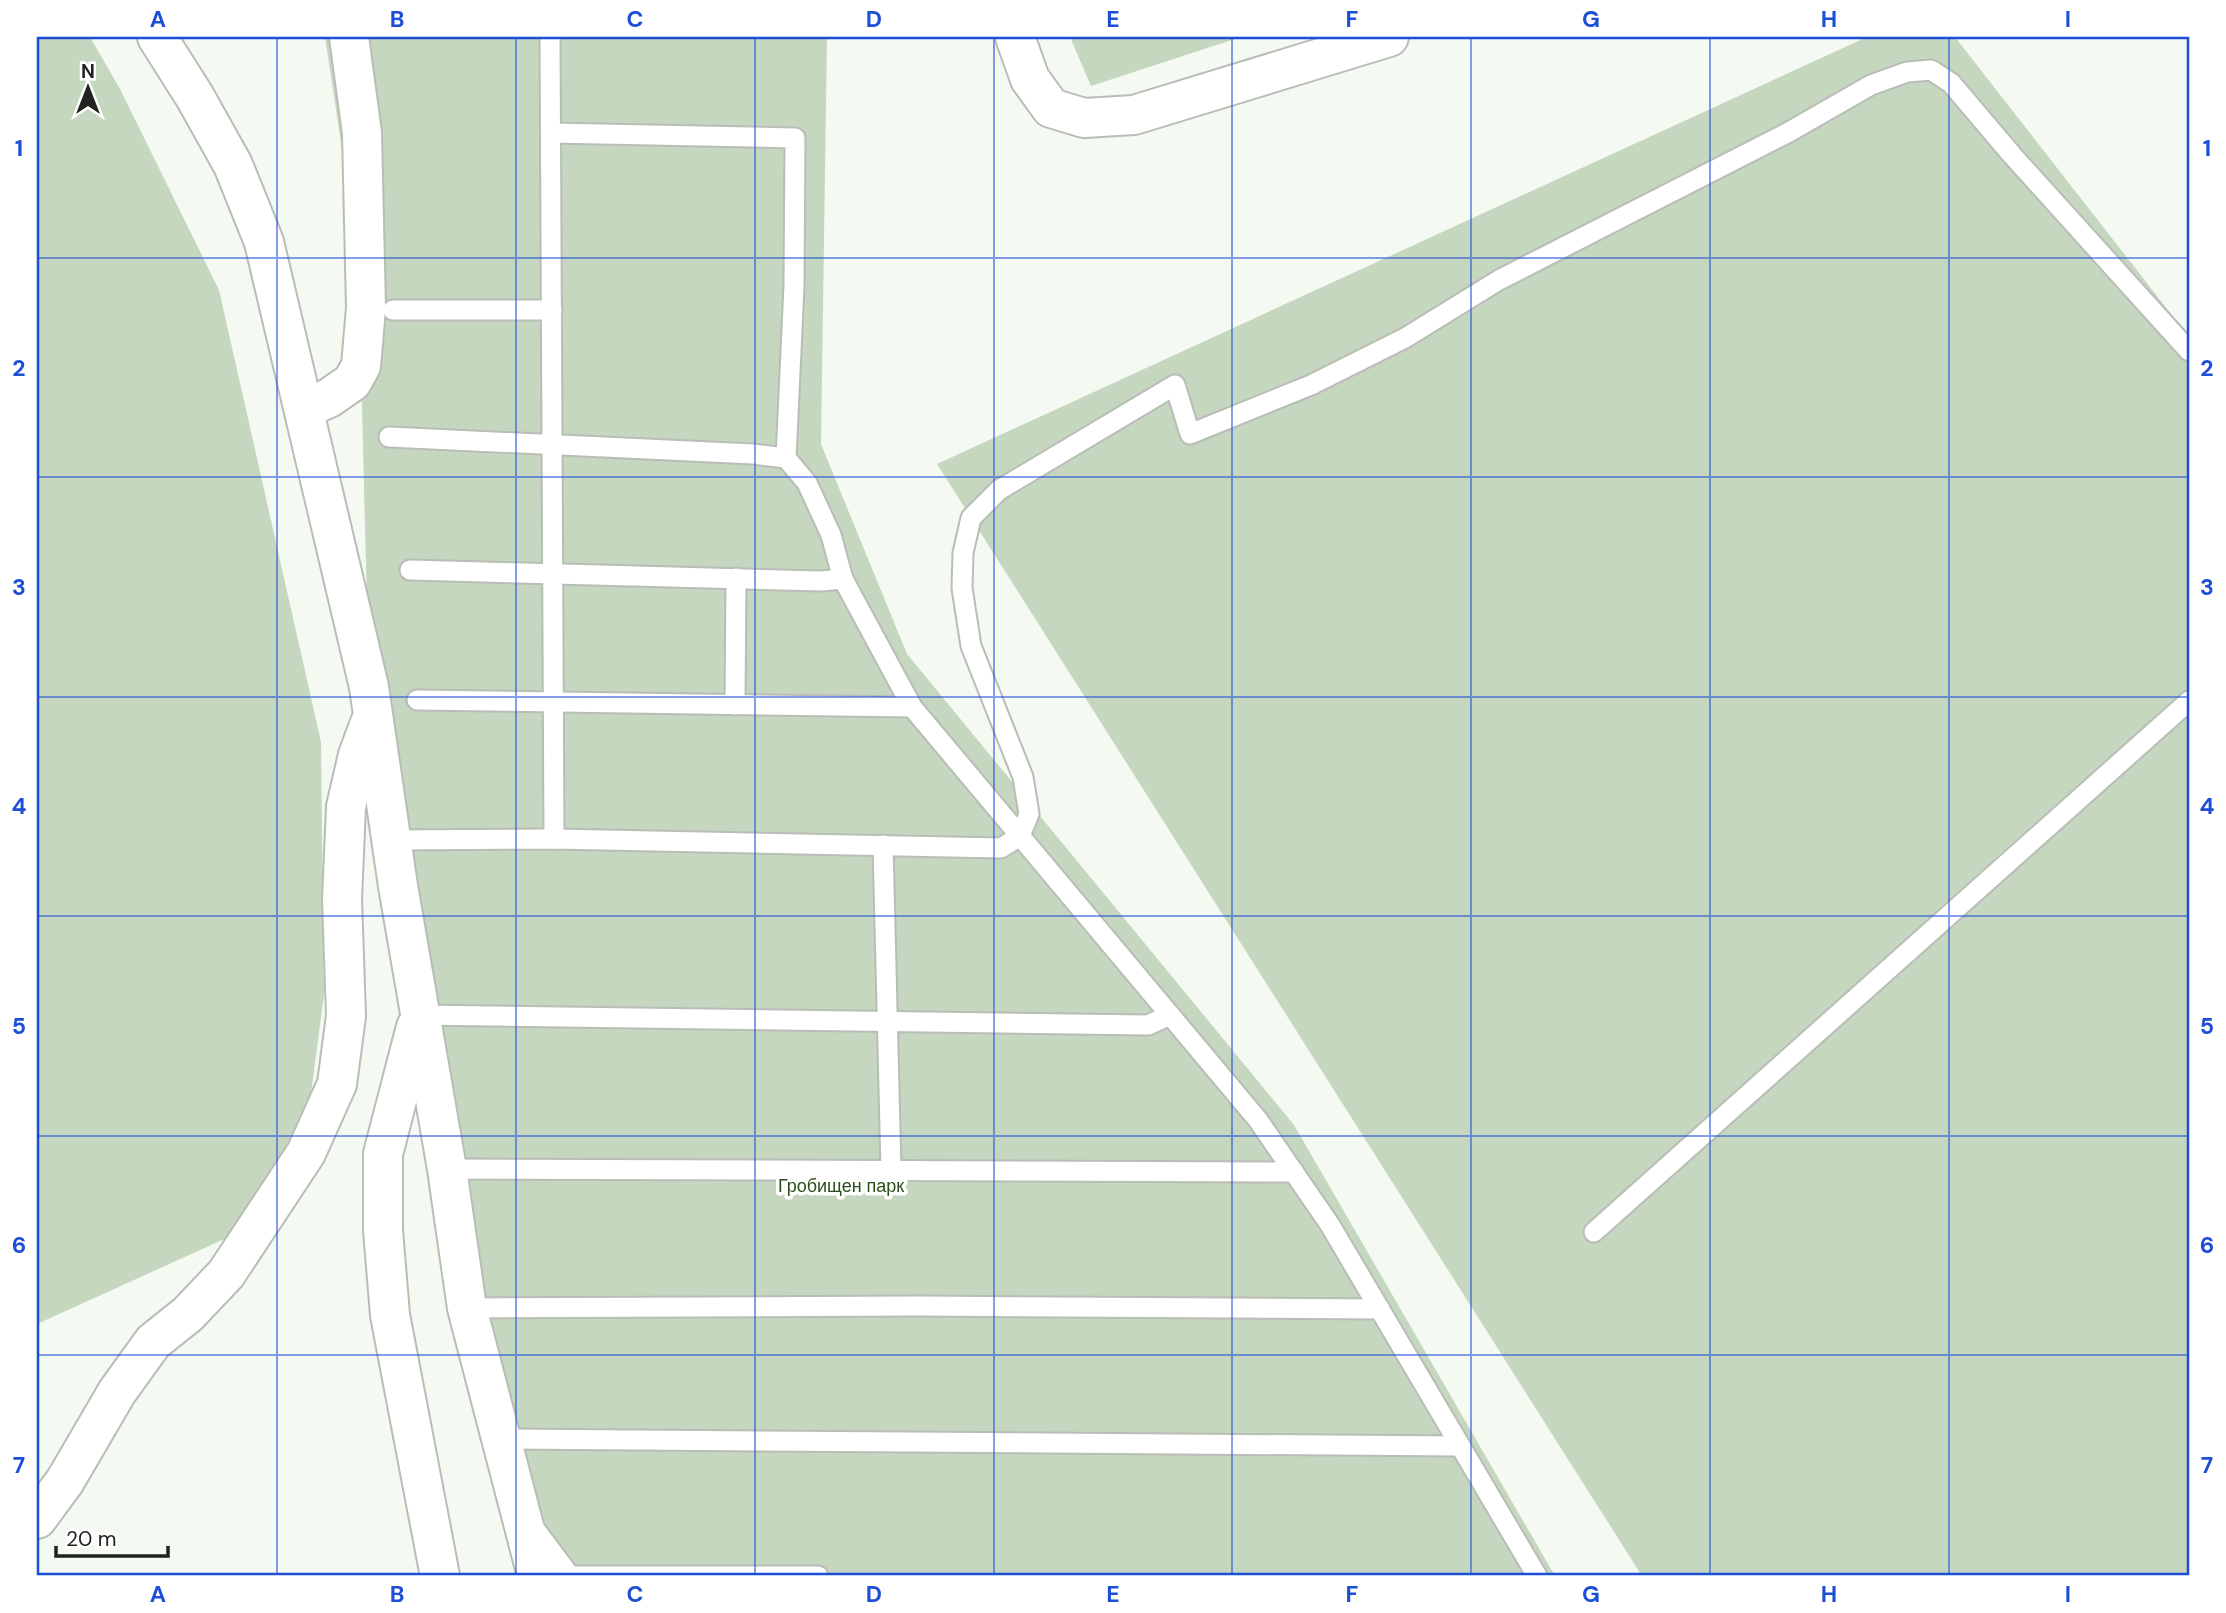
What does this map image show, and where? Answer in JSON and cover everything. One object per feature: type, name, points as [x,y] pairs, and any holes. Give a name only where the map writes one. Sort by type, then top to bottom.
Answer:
[{"type":"street","points":[[157,37],[233,165],[264,242],[366,674],[419,1015],[447,1169],[467,1308],[537,1576]]},
{"type":"street","points":[[305,409],[352,383],[361,366],[366,308],[362,133],[349,37]]},
{"type":"street","points":[[1015,37],[1030,79],[1051,108],[1084,118],[1134,115],[1389,37]]},
{"type":"street","points":[[37,1519],[65,1481],[117,1392],[153,1342],[188,1314],[226,1274],[306,1153],[337,1084],[346,1016],[342,899],[346,807],[358,755],[373,715]]},
{"type":"street","points":[[419,1015],[383,1154],[383,1230],[390,1315],[440,1576]]},
{"type":"lane","points":[[550,37],[554,839]]},
{"type":"lane","points":[[391,840],[554,839],[1001,848],[1020,836],[1028,814],[1023,777],[971,646],[962,588],[963,553],[971,518],[999,490],[1175,385],[1190,434],[1311,385],[1405,338],[1499,280],[1789,132],[1871,85],[1907,72],[1931,70],[1951,83],[2012,155],[2189,351]]},
{"type":"lane","points":[[551,132],[795,138],[794,286],[786,458],[807,484],[831,535],[843,579],[912,707],[1258,1120],[1330,1225],[1537,1576]]},
{"type":"lane","points":[[393,310],[552,310]]},
{"type":"lane","points":[[389,437],[753,454],[786,458]]},
{"type":"lane","points":[[410,570],[821,581],[843,579]]},
{"type":"lane","points":[[735,705],[736,578]]},
{"type":"lane","points":[[417,700],[912,707]]},
{"type":"lane","points":[[1594,1232],[2189,701]]},
{"type":"lane","points":[[883,845],[891,1170]]},
{"type":"lane","points":[[419,1015],[1147,1025],[1170,1015]]},
{"type":"lane","points":[[447,1169],[1294,1172]]},
{"type":"lane","points":[[467,1308],[918,1306],[1380,1309]]},
{"type":"lane","points":[[501,1439],[1460,1446]]},
{"type":"lane","points":[[521,1509],[570,1576],[818,1576]]},
{"type":"green space","points":[[37,37],[90,37],[120,89],[219,290],[321,742],[324,995],[308,1116],[231,1236],[37,1324]]},
{"type":"green space","name":"Гробищен парк","points":[[325,37],[827,37],[821,444],[907,654],[1294,1125],[1555,1576],[570,1576],[521,1509],[369,687],[361,366],[366,308]]},
{"type":"green space","points":[[1070,37],[1241,37],[1091,86]]},
{"type":"green space","points":[[1867,37],[1955,37],[2189,337],[2189,1576],[1642,1576],[937,464]]}]
